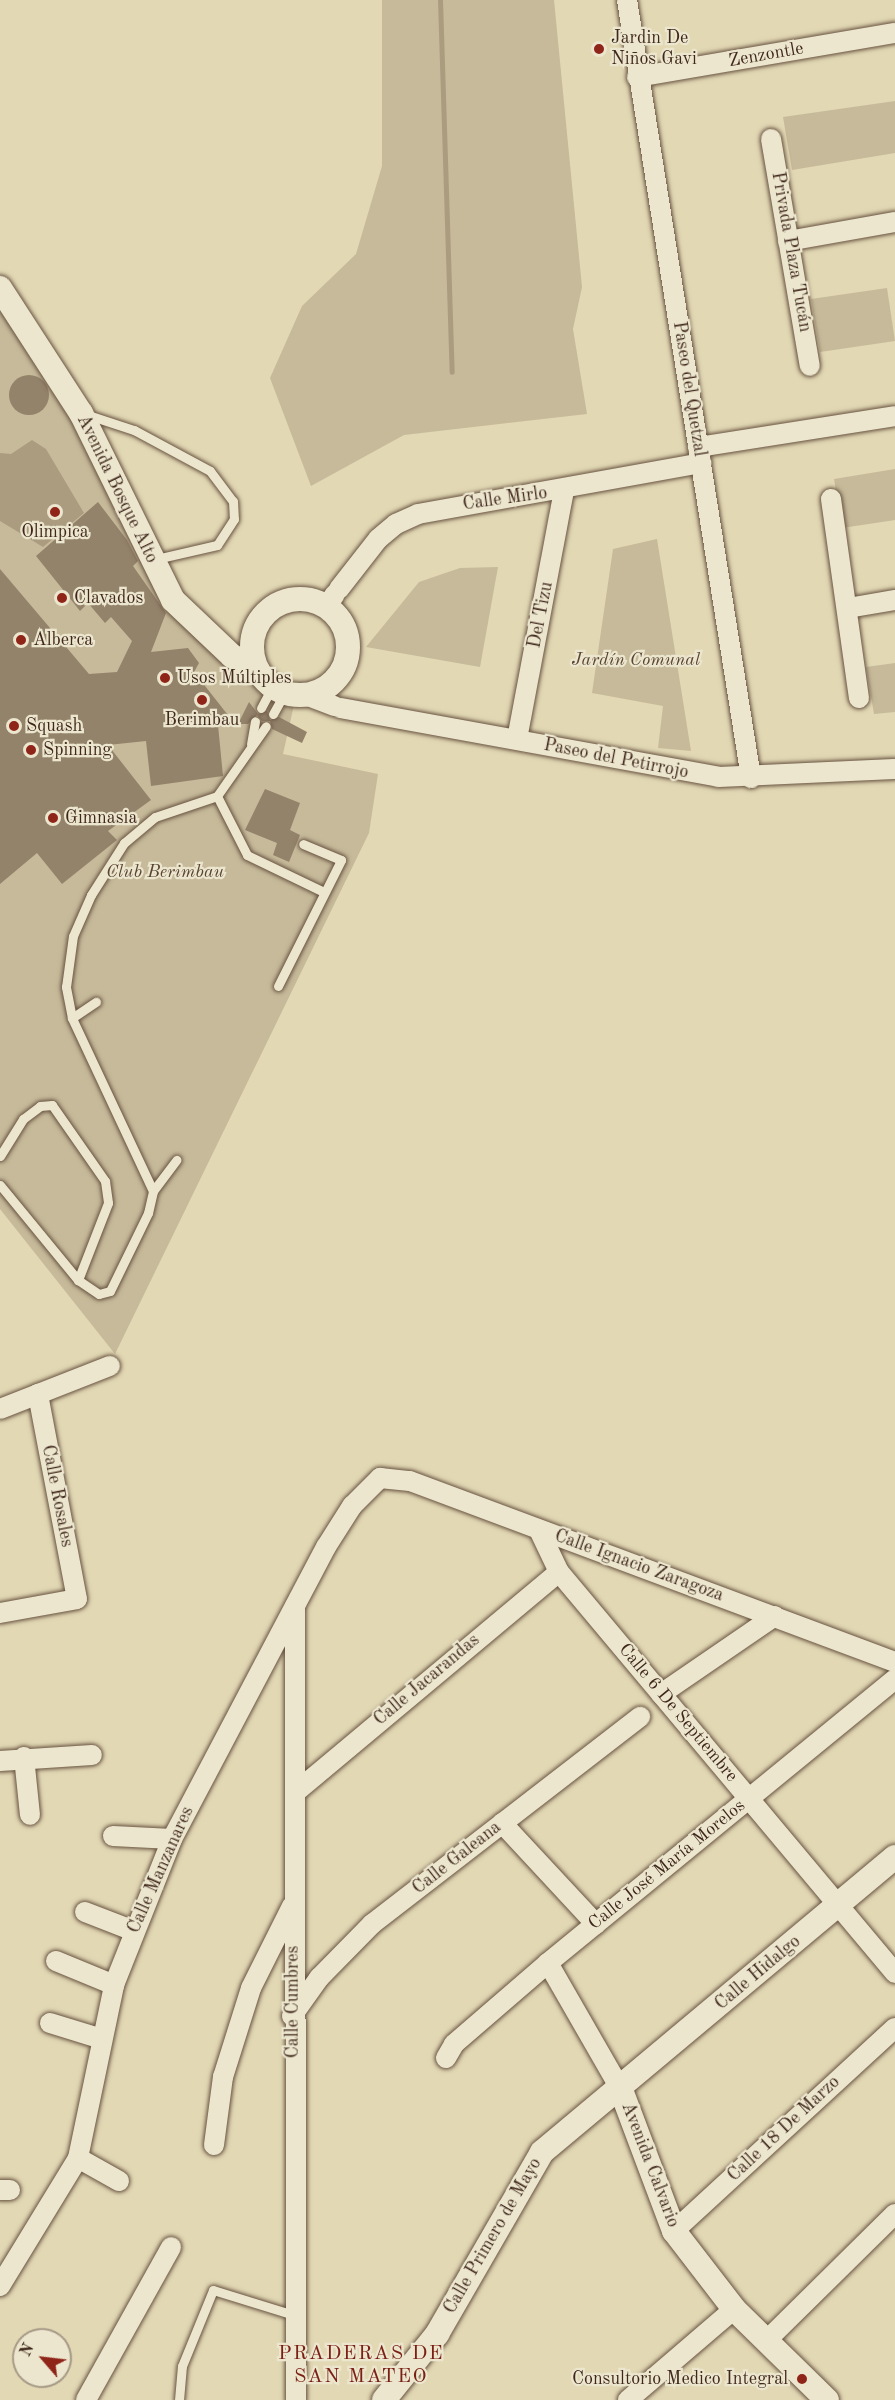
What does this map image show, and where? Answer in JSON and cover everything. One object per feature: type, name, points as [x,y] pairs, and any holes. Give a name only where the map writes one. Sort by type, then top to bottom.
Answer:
[{"type":"street","name":"Paseo del Quetzal","points":[[627,0],[637,76],[751,778]]},
{"type":"street","name":"Zenzontle","points":[[637,76],[895,33]]},
{"type":"street","name":"Privada Plaza Tucán","points":[[771,139],[810,366]]},
{"type":"street","points":[[788,242],[895,222]]},
{"type":"street","name":"Avenida Bosque Alto","points":[[0,288],[81,413],[151,560],[173,600],[269,695]]},
{"type":"street","name":"Calle Mirlo","points":[[334,596],[360,560],[396,524],[463,504],[564,491],[700,455],[895,416]]},
{"type":"street","name":"Del Tizu","points":[[517,739],[564,491]]},
{"type":"street","points":[[831,499],[859,698]]},
{"type":"street","points":[[334,596],[349,654],[341,675],[325,690],[308,696],[269,695],[253,642],[263,616],[278,604],[296,598],[334,596]]},
{"type":"street","points":[[848,608],[895,600]]},
{"type":"street","name":"Paseo del Petirrojo","points":[[308,696],[337,707],[517,739],[674,772],[751,778],[895,769]]},
{"type":"street","points":[[0,1409],[110,1366]]},
{"type":"street","name":"Calle Rosales","points":[[0,1613],[77,1599],[38,1394]]},
{"type":"street","name":"Calle Ignacio Zaragoza","points":[[380,1478],[410,1481],[895,1662]]},
{"type":"street","name":"Calle Manzanares","points":[[0,2286],[78,2158],[114,1985],[172,1839],[295,1603],[352,1506],[380,1478]]},
{"type":"street","name":"Calle 6 De Septiembre","points":[[539,1530],[560,1572],[895,1973]]},
{"type":"street","name":"Calle Jacarandas","points":[[297,1791],[560,1572]]},
{"type":"street","name":"Calle Cumbres","points":[[295,1603],[297,1791],[292,2016],[297,2316],[296,2400]]},
{"type":"street","points":[[661,1694],[775,1616]]},
{"type":"street","name":"Calle José María Morelos","points":[[446,2058],[454,2044],[548,1963],[895,1679]]},
{"type":"street","name":"Calle Galeana","points":[[292,2016],[319,1978],[372,1924],[640,1717]]},
{"type":"street","points":[[0,1761],[24,1757],[93,1755]]},
{"type":"street","points":[[24,1757],[30,1815]]},
{"type":"street","points":[[502,1823],[596,1924]]},
{"type":"street","points":[[113,1836],[172,1839]]},
{"type":"street","name":"Calle Hidalgo","points":[[621,2090],[895,1857]]},
{"type":"street","points":[[214,2145],[223,2077],[251,1988],[295,1901]]},
{"type":"street","points":[[85,1912],[134,1931]]},
{"type":"street","points":[[56,1961],[114,1985]]},
{"type":"street","name":"Avenida Calvario","points":[[548,1963],[621,2090],[674,2231],[734,2309],[827,2400]]},
{"type":"street","points":[[50,2023],[102,2039]]},
{"type":"street","name":"Calle 18 De Marzo","points":[[674,2231],[895,2028]]},
{"type":"street","name":"Calle Primero de Mayo","points":[[384,2400],[437,2334],[542,2152],[621,2090]]},
{"type":"street","points":[[78,2158],[119,2181]]},
{"type":"street","points":[[766,2340],[895,2214]]},
{"type":"street","points":[[86,2400],[171,2247]]},
{"type":"street","points":[[631,2399],[734,2309]]},
{"type":"lane","points":[[81,413],[134,430],[210,471],[233,501],[234,519],[217,545],[151,560]]},
{"type":"lane","points":[[250,747],[255,721]]},
{"type":"lane","points":[[153,1191],[72,1018],[66,987],[73,936],[91,896],[124,843],[155,817],[217,796],[237,772],[250,747],[266,726]]},
{"type":"lane","points":[[217,796],[247,855],[324,892]]},
{"type":"lane","points":[[278,986],[341,860],[303,844]]},
{"type":"lane","points":[[72,1018],[96,1002]]},
{"type":"lane","points":[[0,1156],[23,1119],[40,1106],[52,1105],[105,1181],[108,1203],[78,1280]]},
{"type":"lane","points":[[0,1185],[78,1280],[99,1294],[110,1291],[148,1213],[153,1191],[168,1177],[176,1160]]},
{"type":"lane","points":[[179,2400],[182,2366],[213,2290],[297,2316]]},
{"type":"green space","points":[[382,0],[554,0],[582,287],[573,329],[587,414],[404,435],[311,486],[270,378],[302,306],[356,254],[382,166]]},
{"type":"green space","points":[[895,101],[895,153],[792,170],[783,117]]},
{"type":"green space","name":"Club Berimbau","points":[[0,288],[145,555],[266,695],[294,705],[283,754],[378,774],[369,833],[115,1354],[0,1209]]},
{"type":"green space","points":[[887,288],[895,341],[820,352],[811,299]]},
{"type":"green space","points":[[895,469],[895,520],[842,528],[834,479]]},
{"type":"green space","name":"Jardín Comunal","points":[[657,539],[691,751],[658,748],[663,706],[592,693],[613,549]]},
{"type":"green space","points":[[498,567],[480,667],[366,647],[419,582],[460,568]]},
{"type":"green space","points":[[895,663],[895,712],[874,714],[866,667]]},
{"type":"shaded area","points":[[32,440],[46,449],[84,513],[43,547],[0,521],[0,453],[11,454]]},
{"type":"building","points":[[29,375],[43,381],[49,395],[43,409],[29,415],[15,409],[9,395],[15,381]]},
{"type":"building","points":[[98,502],[127,540],[138,561],[133,566],[166,613],[151,652],[188,648],[199,663],[194,672],[235,724],[218,725],[223,776],[151,786],[146,741],[108,745],[151,800],[108,831],[117,840],[62,884],[37,853],[0,884],[0,569],[89,674],[117,672],[132,641],[111,617],[105,623],[88,603],[80,611],[36,556]]},
{"type":"building","points":[[249,702],[258,714],[267,711],[270,720],[279,717],[307,732],[302,743],[272,729],[270,721],[262,721],[257,715],[248,724],[238,724]]},
{"type":"building","points":[[265,789],[300,803],[290,830],[300,835],[289,862],[273,855],[277,843],[245,830]]},
{"type":"waterway","points":[[440,0],[452,372]]},
{"type":"place","name":"Jardin De Niños Gavi","points":[[599,49]]},
{"type":"place","name":"Olimpica","points":[[55,512]]},
{"type":"place","name":"Clavados","points":[[62,598]]},
{"type":"place","name":"Alberca","points":[[21,640]]},
{"type":"place","name":"Usos Múltiples","points":[[165,678]]},
{"type":"place","name":"Berimbau","points":[[202,700]]},
{"type":"place","name":"Squash","points":[[14,726]]},
{"type":"place","name":"Spinning","points":[[31,750]]},
{"type":"place","name":"Gimnasia","points":[[53,818]]},
{"type":"place","name":"Consultorio Medico Integral","points":[[802,2379]]},
{"type":"district","name":"PRADERAS DE SAN MATEO","points":[[361,2366]]}]
